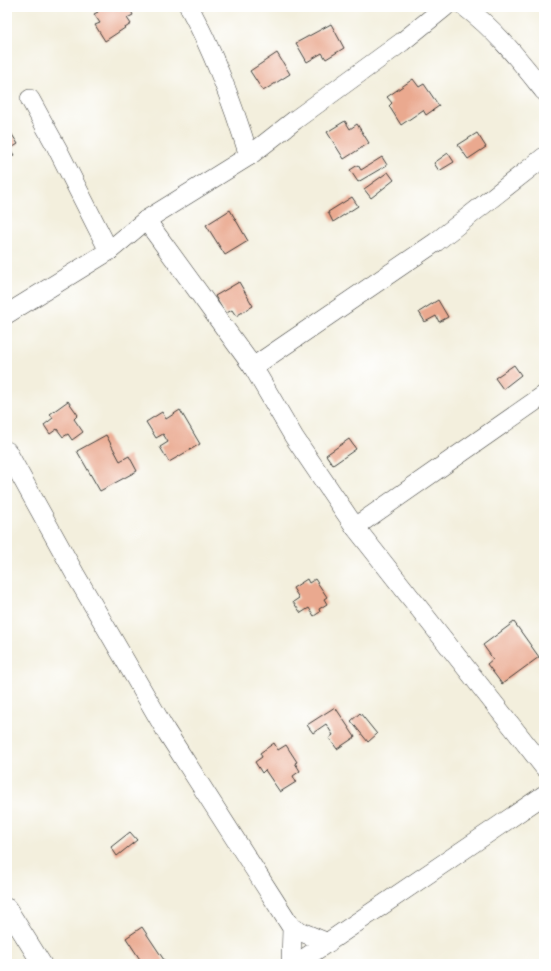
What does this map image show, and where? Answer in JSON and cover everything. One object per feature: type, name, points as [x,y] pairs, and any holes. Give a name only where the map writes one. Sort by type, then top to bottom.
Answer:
[{"type":"street","points":[[189,7],[206,38],[232,100],[249,156]]},
{"type":"street","points":[[7,314],[109,250],[146,220],[249,156],[294,120],[402,42],[445,7]]},
{"type":"street","points":[[465,7],[478,17],[511,50],[544,90]]},
{"type":"street","points":[[30,100],[57,148],[109,250]]},
{"type":"street","points":[[253,367],[436,242],[544,157]]},
{"type":"street","points":[[146,220],[253,367],[294,437],[355,527],[544,767]]},
{"type":"street","points":[[355,527],[544,395]]},
{"type":"street","points":[[7,451],[75,574],[166,731],[292,928],[291,964]]},
{"type":"street","points":[[296,964],[544,795]]},
{"type":"street","points":[[7,908],[42,964]]},
{"type":"street","points":[[292,928],[328,943]]},
{"type":"building","points":[[95,7],[129,7],[133,15],[127,18],[131,24],[105,41],[95,25],[100,23],[94,14],[98,12]]},
{"type":"building","points":[[331,24],[344,48],[326,59],[322,53],[307,62],[296,43]]},
{"type":"building","points":[[277,53],[290,74],[263,91],[250,71]]},
{"type":"building","points":[[413,79],[419,87],[424,84],[439,106],[426,115],[423,110],[401,125],[389,106],[392,103],[387,97]]},
{"type":"building","points":[[345,121],[350,129],[357,124],[369,143],[344,159],[327,132]]},
{"type":"building","points":[[11,133],[18,144],[10,149],[14,155],[7,159],[7,136]]},
{"type":"building","points":[[477,133],[486,147],[468,159],[458,145]]},
{"type":"building","points":[[448,153],[454,162],[439,171],[434,163]]},
{"type":"building","points":[[382,157],[387,165],[358,182],[350,170],[358,165],[361,170]]},
{"type":"building","points":[[388,172],[394,180],[371,198],[364,189]]},
{"type":"building","points":[[352,197],[358,206],[333,222],[328,212]]},
{"type":"building","points":[[230,210],[248,241],[225,255],[206,225]]},
{"type":"building","points":[[239,282],[253,306],[236,316],[232,310],[225,314],[215,296]]},
{"type":"building","points":[[438,300],[448,317],[439,322],[436,316],[425,322],[419,312]]},
{"type":"building","points":[[514,365],[521,375],[503,389],[495,378]]},
{"type":"building","points":[[68,401],[78,415],[74,419],[83,432],[72,440],[68,434],[63,437],[57,429],[50,434],[44,425],[53,418],[50,414]]},
{"type":"building","points":[[180,410],[200,444],[169,462],[160,447],[168,442],[163,434],[156,438],[146,422],[162,412],[166,419]]},
{"type":"building","points":[[106,435],[120,461],[129,456],[137,471],[100,491],[77,451]]},
{"type":"building","points":[[349,439],[356,449],[333,465],[326,455]]},
{"type":"building","points":[[307,579],[309,583],[315,579],[327,597],[324,599],[327,604],[319,609],[320,612],[314,616],[309,608],[301,613],[293,602],[299,598],[293,588]]},
{"type":"building","points":[[514,622],[539,657],[502,684],[487,664],[493,659],[483,645]]},
{"type":"building","points":[[335,707],[355,737],[337,749],[329,738],[333,735],[326,724],[313,733],[307,725]]},
{"type":"building","points":[[360,713],[377,734],[368,742],[351,721]]},
{"type":"building","points":[[274,743],[278,750],[286,745],[297,762],[295,763],[300,771],[293,776],[296,782],[280,792],[265,770],[262,773],[255,762],[262,757],[260,753]]},
{"type":"building","points":[[130,832],[137,840],[117,856],[111,847]]},
{"type":"building","points":[[142,927],[164,960],[159,964],[143,964],[126,938]]}]
